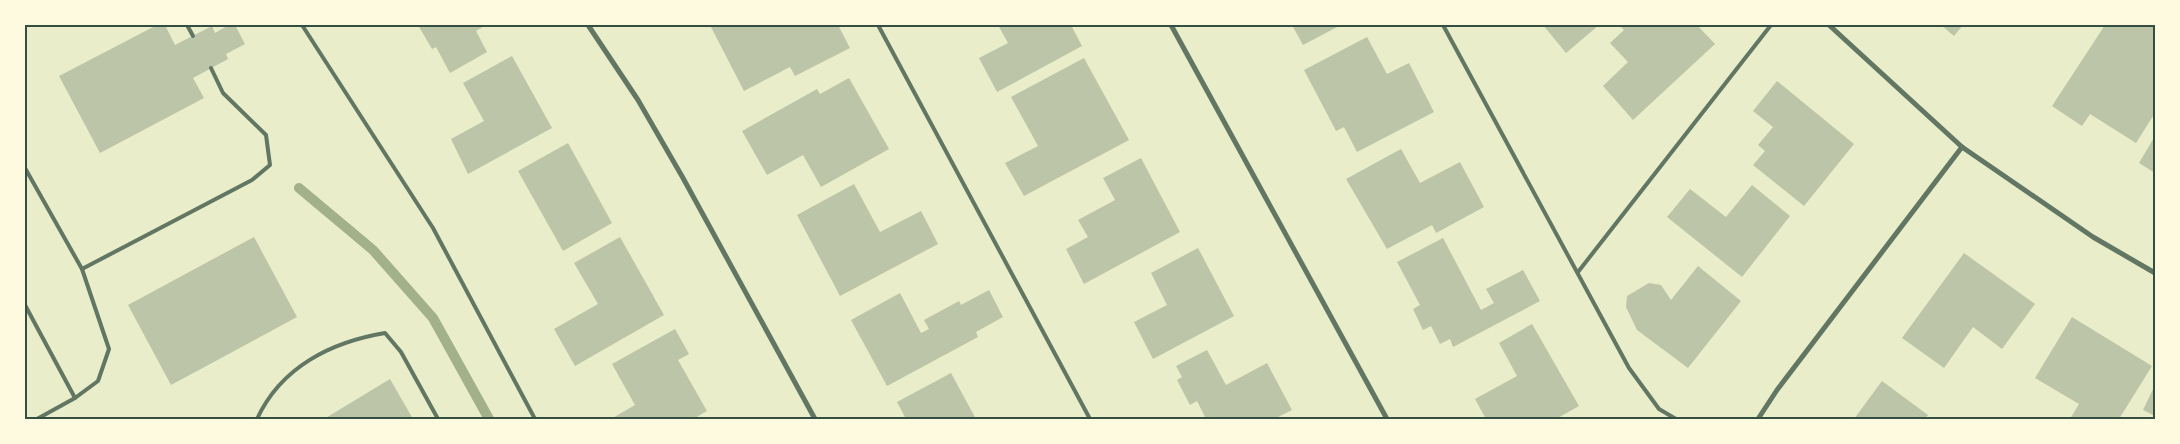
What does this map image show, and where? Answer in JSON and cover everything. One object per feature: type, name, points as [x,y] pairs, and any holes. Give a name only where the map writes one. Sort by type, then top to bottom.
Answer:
[{"type":"street","points":[[588,25],[638,100],[683,178],[815,419]]},
{"type":"street","points":[[1172,25],[1387,419]]},
{"type":"street","points":[[1829,25],[1962,147],[2093,237],[2155,273]]},
{"type":"street","points":[[1758,419],[1777,390],[1962,147]]},
{"type":"lane","points":[[188,25],[193,36]]},
{"type":"lane","points":[[302,25],[433,228],[535,419]]},
{"type":"lane","points":[[878,25],[1090,419]]},
{"type":"lane","points":[[1443,25],[1629,368],[1659,409],[1676,419]]},
{"type":"lane","points":[[1578,272],[1771,25]]},
{"type":"lane","points":[[82,269],[252,180],[270,166],[266,135],[223,93],[210,68]]},
{"type":"lane","points":[[25,168],[82,269],[109,349],[98,381],[75,398],[37,419]]},
{"type":"lane","points":[[25,305],[75,398]]},
{"type":"lane","points":[[257,419],[287,375],[309,360],[360,338],[385,333],[401,352],[438,419]]},
{"type":"building","points":[[157,25],[165,25],[175,45],[212,26],[215,33],[229,25],[235,25],[245,44],[226,54],[228,59],[193,78],[204,98],[100,153],[59,76]]},
{"type":"building","points":[[418,25],[486,25],[476,31],[487,52],[450,73],[436,47],[432,49]]},
{"type":"building","points":[[710,25],[838,25],[850,48],[795,76],[790,67],[744,91]]},
{"type":"building","points":[[998,25],[1071,25],[1082,46],[997,92],[979,58],[1008,43]]},
{"type":"building","points":[[1292,25],[1341,25],[1303,45]]},
{"type":"building","points":[[1543,25],[1599,25],[1566,53]]},
{"type":"building","points":[[1619,25],[1697,25],[1715,44],[1633,120],[1603,86],[1628,62],[1610,43],[1624,30]]},
{"type":"building","points":[[1941,25],[1963,25],[1954,36]]},
{"type":"building","points":[[2105,25],[2155,25],[2155,40],[2153,44],[2155,45],[2155,113],[2136,143],[2090,114],[2082,126],[2052,106]]},
{"type":"building","points":[[1367,37],[1387,74],[1409,63],[1434,112],[1357,152],[1344,127],[1336,131],[1304,70]]},
{"type":"building","points":[[512,56],[552,128],[468,174],[451,139],[484,121],[463,83]]},
{"type":"building","points":[[1084,58],[1129,140],[1024,196],[1005,163],[1038,146],[1011,97]]},
{"type":"building","points":[[849,78],[889,149],[821,187],[803,155],[767,175],[742,131],[817,89],[820,94]]},
{"type":"building","points":[[1777,81],[1854,144],[1804,206],[1753,165],[1765,151],[1758,145],[1773,127],[1753,111]]},
{"type":"building","points":[[2155,136],[2155,173],[2139,163]]},
{"type":"building","points":[[568,143],[612,223],[563,251],[518,171]]},
{"type":"building","points":[[1401,149],[1420,183],[1460,162],[1484,207],[1436,233],[1432,225],[1387,249],[1346,179]]},
{"type":"building","points":[[1141,158],[1180,232],[1084,284],[1066,249],[1088,237],[1078,220],[1115,200],[1103,178]]},
{"type":"building","points":[[854,184],[880,232],[921,211],[938,244],[840,296],[797,215]]},
{"type":"building","points":[[1752,185],[1790,216],[1742,277],[1667,217],[1690,189],[1726,217]]},
{"type":"building","points":[[254,237],[297,317],[171,385],[128,305]]},
{"type":"building","points":[[620,237],[664,315],[575,366],[554,329],[598,304],[574,263]]},
{"type":"building","points":[[1443,238],[1481,310],[1494,303],[1486,289],[1523,270],[1540,301],[1453,347],[1450,339],[1440,344],[1431,326],[1423,330],[1413,309],[1420,305],[1397,262]]},
{"type":"building","points":[[1198,248],[1234,316],[1153,359],[1134,322],[1167,305],[1151,273]]},
{"type":"building","points":[[1964,253],[2035,304],[2002,349],[1973,327],[1944,368],[1902,338]]},
{"type":"building","points":[[1698,266],[1741,301],[1688,368],[1637,330],[1626,307],[1627,296],[1649,283],[1661,285],[1671,300]]},
{"type":"building","points":[[989,290],[1003,317],[976,332],[978,337],[887,386],[851,320],[900,293],[921,333],[929,329],[924,320],[959,301],[961,305]]},
{"type":"building","points":[[2072,317],[2152,366],[2119,419],[2070,419],[2079,404],[2035,378]]},
{"type":"building","points":[[1532,324],[1579,406],[1556,419],[1486,419],[1475,399],[1517,376],[1499,343]]},
{"type":"building","points":[[675,329],[689,354],[678,360],[707,411],[693,419],[611,419],[635,405],[612,364]]},
{"type":"building","points":[[1207,350],[1226,385],[1267,363],[1292,410],[1274,419],[1206,419],[1197,401],[1190,405],[1177,380],[1182,377],[1176,366]]},
{"type":"building","points":[[951,373],[976,419],[906,419],[897,402]]},
{"type":"building","points":[[390,379],[413,419],[324,419]]},
{"type":"building","points":[[1882,381],[1928,415],[1925,419],[1854,419]]},
{"type":"building","points":[[2155,385],[2155,416],[2143,410]]},
{"type":"waterway","points":[[299,188],[373,250],[433,318],[489,419]]}]
